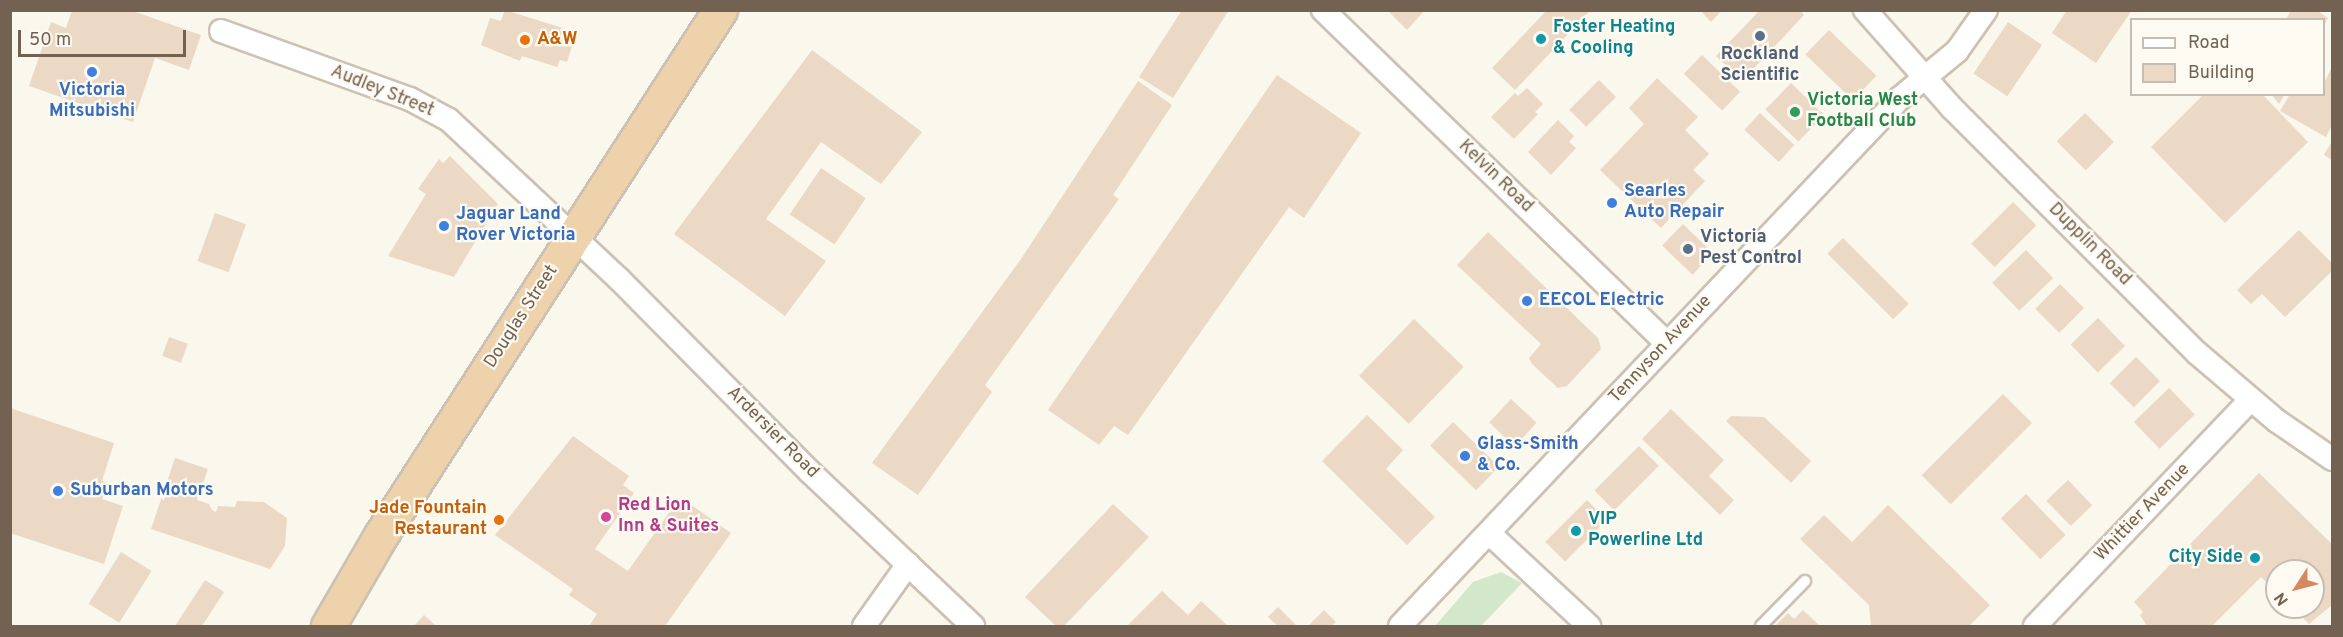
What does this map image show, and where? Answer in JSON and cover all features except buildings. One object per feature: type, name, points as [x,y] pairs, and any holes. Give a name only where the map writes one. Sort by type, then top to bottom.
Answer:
[{"type":"highway","name":"Douglas Street","points":[[328,627],[381,535],[720,10]]},
{"type":"street","name":"Kelvin Road","points":[[1323,10],[1667,343]]},
{"type":"street","name":"Dupplin Road","points":[[1865,10],[1976,133],[2197,353],[2250,400],[2332,459]]},
{"type":"street","name":"Tennyson Avenue","points":[[1400,627],[1900,98],[1957,51],[1986,10]]},
{"type":"street","name":"Audley Street","points":[[221,31],[410,99],[449,120],[574,237]]},
{"type":"street","name":"Ardersier Road","points":[[574,237],[809,471],[973,627]]},
{"type":"street","name":"Whittier Avenue","points":[[2035,627],[2250,400]]},
{"type":"street","points":[[1489,533],[1589,627]]},
{"type":"street","points":[[864,627],[908,564]]},
{"type":"lane","points":[[1761,627],[1805,581]]},
{"type":"green space","points":[[1501,572],[1522,583],[1481,626],[1435,626],[1473,582]]},
{"type":"place","name":"Rockland Scientific","points":[[1760,36]]},
{"type":"place","name":"Foster Heating & Cooling","points":[[1541,39]]},
{"type":"place","name":"A&W","points":[[525,40]]},
{"type":"place","name":"Victoria Mitsubishi","points":[[92,72]]},
{"type":"place","name":"Victoria West Football Club","points":[[1795,112]]},
{"type":"place","name":"Searles Auto Repair","points":[[1612,203]]},
{"type":"place","name":"Jaguar Land Rover Victoria","points":[[444,226]]},
{"type":"place","name":"Victoria Pest Control","points":[[1688,249]]},
{"type":"place","name":"EECOL Electric","points":[[1527,301]]},
{"type":"place","name":"Glass-Smith & Co.","points":[[1465,456]]},
{"type":"place","name":"Suburban Motors","points":[[58,491]]},
{"type":"place","name":"Red Lion Inn & Suites","points":[[606,517]]},
{"type":"place","name":"Jade Fountain Restaurant","points":[[499,520]]},
{"type":"place","name":"VIP Powerline Ltd","points":[[1576,531]]},
{"type":"place","name":"City Side","points":[[2255,558]]}]
